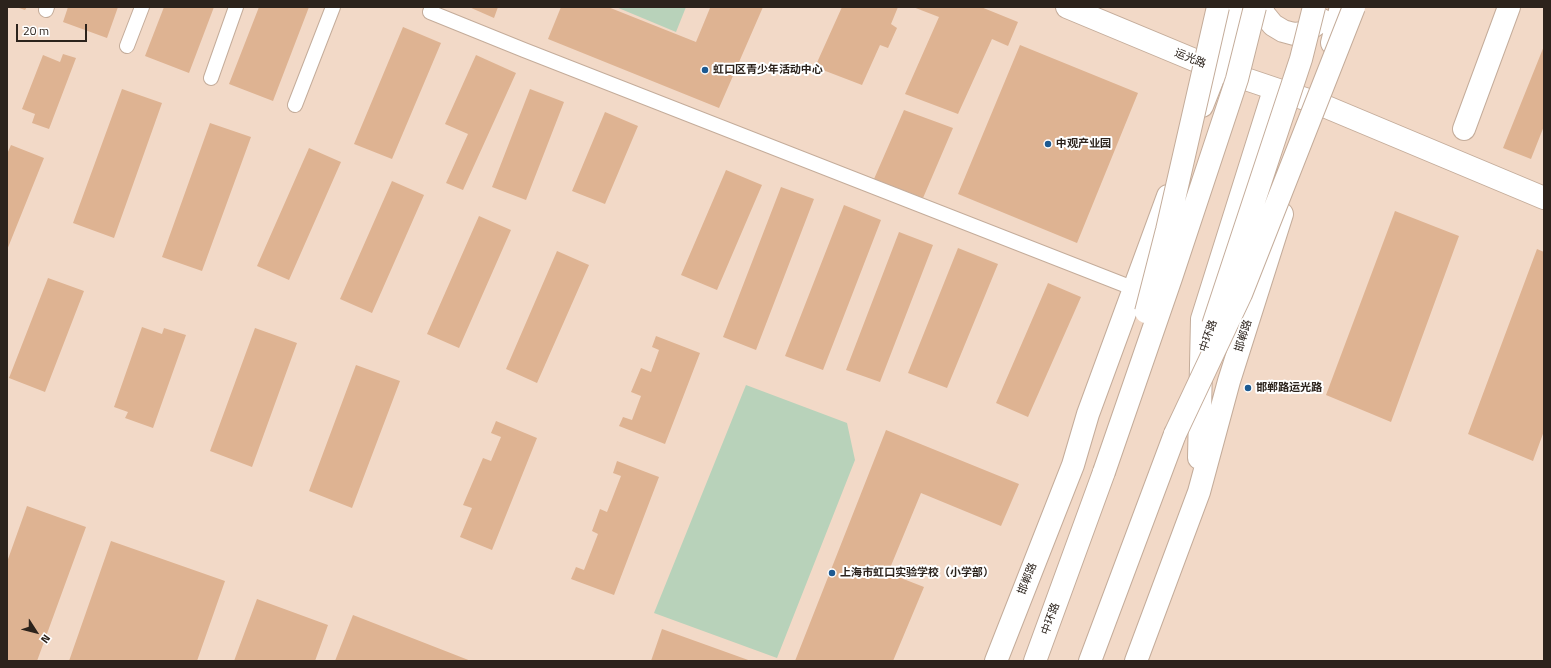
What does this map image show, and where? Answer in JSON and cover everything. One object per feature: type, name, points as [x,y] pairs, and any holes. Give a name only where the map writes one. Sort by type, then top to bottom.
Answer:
[{"type":"main road","name":"运光路","points":[[1067,7],[1216,69],[1274,90],[1317,103],[1544,198]]},
{"type":"main road","points":[[1104,472],[1167,230],[1218,7]]},
{"type":"main road","name":"邯郸路","points":[[1216,69],[1232,7]]},
{"type":"main road","name":"邯郸路","points":[[996,661],[1073,465],[1088,414],[1135,289],[1154,232],[1241,7]]},
{"type":"main road","name":"中环路","points":[[1035,661],[1104,472],[1169,286],[1232,93],[1255,7]]},
{"type":"main road","points":[[1262,7],[1264,14],[1273,25],[1294,34],[1304,33],[1314,27],[1323,19],[1331,7]]},
{"type":"main road","name":"中环路","points":[[1090,661],[1175,434],[1243,237],[1300,59],[1314,7]]},
{"type":"main road","name":"邯郸路","points":[[1136,661],[1199,492],[1229,382],[1317,103],[1341,7]]},
{"type":"main road","points":[[1175,434],[1241,294],[1354,7]]},
{"type":"main road","points":[[1464,129],[1509,7]]},
{"type":"main road","points":[[1199,492],[1202,319],[1274,90]]},
{"type":"lane","points":[[127,46],[142,7]]},
{"type":"lane","points":[[211,78],[236,7]]},
{"type":"lane","points":[[295,106],[333,7]]},
{"type":"lane","points":[[432,7],[430,12],[509,45],[1135,289]]},
{"type":"green space","points":[[616,7],[686,7],[676,32]]},
{"type":"green space","points":[[746,385],[847,423],[855,460],[777,658],[654,613]]},
{"type":"building","points":[[16,7],[27,7],[25,10]]},
{"type":"building","points":[[68,7],[118,7],[107,38],[63,22]]},
{"type":"building","points":[[164,7],[214,7],[189,73],[145,56]]},
{"type":"building","points":[[259,7],[309,7],[273,101],[229,84]]},
{"type":"building","points":[[469,7],[498,7],[494,18]]},
{"type":"building","points":[[561,7],[608,7],[696,42],[710,8],[707,7],[763,7],[719,108],[548,39]]},
{"type":"building","points":[[842,7],[898,7],[891,24],[897,28],[888,48],[880,45],[862,85],[815,67]]},
{"type":"building","points":[[913,7],[981,7],[1018,22],[1008,46],[992,39],[958,114],[905,94],[939,17]]},
{"type":"building","points":[[403,27],[441,43],[392,159],[354,144]]},
{"type":"building","name":"中观产业园","points":[[1020,45],[1138,93],[1077,243],[958,194]]},
{"type":"building","points":[[1544,46],[1544,126],[1531,159],[1503,148]]},
{"type":"building","points":[[63,54],[76,58],[49,129],[32,123],[35,114],[22,109],[43,55],[60,62]]},
{"type":"building","points":[[476,55],[516,73],[463,190],[446,183],[468,134],[445,124]]},
{"type":"building","points":[[122,89],[162,103],[114,238],[73,223]]},
{"type":"building","points":[[530,89],[564,102],[526,200],[492,187]]},
{"type":"building","points":[[904,110],[953,128],[923,198],[874,179]]},
{"type":"building","points":[[605,112],[638,126],[605,204],[572,191]]},
{"type":"building","points":[[210,123],[251,137],[202,271],[162,257]]},
{"type":"building","points":[[11,145],[44,158],[7,250],[7,154]]},
{"type":"building","points":[[309,148],[341,162],[289,280],[257,266]]},
{"type":"building","points":[[726,170],[762,185],[717,290],[681,275]]},
{"type":"building","points":[[392,181],[424,195],[372,313],[340,299]]},
{"type":"building","points":[[781,187],[814,199],[756,350],[723,337]]},
{"type":"building","points":[[844,205],[881,220],[823,370],[785,356]]},
{"type":"building","points":[[1395,211],[1459,236],[1391,422],[1326,395]]},
{"type":"building","points":[[479,216],[511,230],[459,348],[427,334]]},
{"type":"building","points":[[899,232],[933,245],[880,382],[846,370]]},
{"type":"building","points":[[958,248],[998,264],[947,388],[908,373]]},
{"type":"building","points":[[1537,249],[1544,252],[1544,431],[1533,461],[1468,434]]},
{"type":"building","points":[[557,251],[589,265],[537,383],[506,369]]},
{"type":"building","points":[[48,278],[84,291],[45,392],[9,378]]},
{"type":"building","points":[[1048,283],[1081,297],[1028,417],[996,403]]},
{"type":"building","points":[[142,327],[162,334],[164,328],[186,335],[153,428],[125,418],[128,412],[114,407]]},
{"type":"building","points":[[255,328],[297,343],[252,467],[210,451]]},
{"type":"building","points":[[656,336],[700,353],[665,444],[619,426],[623,417],[632,420],[641,396],[631,392],[641,368],[651,372],[659,350],[652,347]]},
{"type":"building","points":[[356,365],[400,381],[352,508],[309,491]]},
{"type":"building","points":[[496,421],[537,438],[492,550],[460,537],[472,508],[463,505],[483,458],[491,461],[501,437],[491,433]]},
{"type":"building","points":[[886,430],[1019,484],[1001,526],[921,493],[888,573],[924,587],[893,661],[795,661]]},
{"type":"building","points":[[617,461],[659,477],[614,595],[571,579],[576,567],[584,570],[598,534],[592,531],[600,509],[607,512],[621,476],[613,473]]},
{"type":"building","points":[[27,506],[86,527],[37,661],[7,661],[7,562]]},
{"type":"building","points":[[111,541],[225,581],[197,661],[69,661]]},
{"type":"building","points":[[257,599],[328,625],[315,661],[234,661]]},
{"type":"building","points":[[353,615],[471,661],[335,661]]},
{"type":"building","points":[[662,629],[751,661],[651,661]]},
{"type":"place","name":"虹口区青少年活动中心","points":[[705,70]]},
{"type":"place","name":"中观产业园","points":[[1048,144]]},
{"type":"place","name":"邯郸路运光路","points":[[1248,388]]},
{"type":"place","name":"上海市虹口实验学校（小学部）","points":[[832,573]]}]
